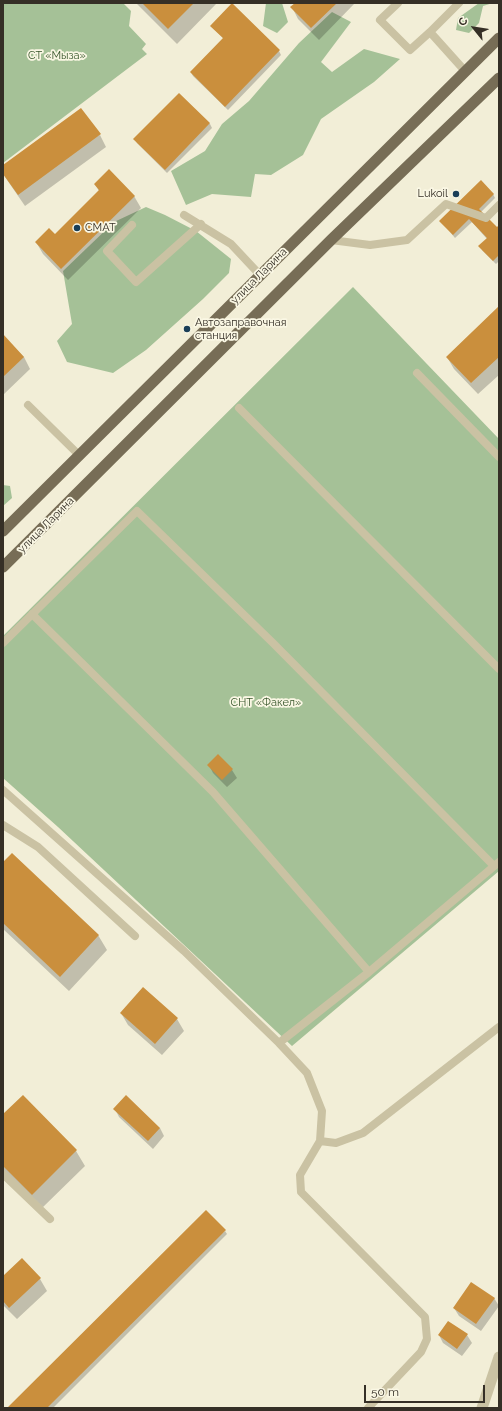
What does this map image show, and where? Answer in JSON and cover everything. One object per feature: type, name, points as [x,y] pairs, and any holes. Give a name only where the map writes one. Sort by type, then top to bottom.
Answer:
[{"type":"main road","name":"улица Ларина","points":[[3,532],[499,38]]},
{"type":"main road","name":"улица Ларина","points":[[3,567],[331,240],[499,78]]},
{"type":"street","points":[[482,1408],[499,1357]]},
{"type":"lane","points":[[398,3],[380,20],[410,50],[459,3]]},
{"type":"lane","points":[[430,32],[465,71]]},
{"type":"lane","points":[[331,240],[370,245],[407,240],[446,204],[486,218],[499,205]]},
{"type":"lane","points":[[184,215],[232,244],[260,275]]},
{"type":"lane","points":[[132,225],[107,251],[136,282],[201,224]]},
{"type":"lane","points":[[417,373],[499,457]]},
{"type":"lane","points":[[28,405],[80,456]]},
{"type":"lane","points":[[239,408],[499,669]]},
{"type":"lane","points":[[3,643],[137,511],[279,648],[497,864],[369,972],[279,1043]]},
{"type":"lane","points":[[32,614],[213,792],[369,972]]},
{"type":"lane","points":[[3,790],[184,951],[279,1043],[307,1073],[322,1111],[320,1141],[300,1175],[301,1192],[425,1317],[427,1339],[421,1352],[368,1408]]},
{"type":"lane","points":[[3,825],[38,847],[135,936]]},
{"type":"lane","points":[[320,1141],[336,1143],[362,1133],[499,1027]]},
{"type":"lane","points":[[3,1174],[50,1219]]},
{"type":"green space","name":"СТ «Мыза»","points":[[3,3],[123,3],[131,11],[129,26],[146,44],[142,49],[147,54],[3,163]]},
{"type":"green space","points":[[266,3],[282,3],[288,22],[277,33],[263,26]]},
{"type":"green space","points":[[479,3],[493,3],[483,6],[479,23],[469,33],[456,30],[458,18]]},
{"type":"green space","points":[[332,12],[351,22],[321,62],[332,72],[364,49],[400,59],[374,82],[321,119],[303,155],[271,175],[255,174],[251,197],[212,194],[186,205],[171,171],[205,151],[222,124],[249,101],[299,43]]},
{"type":"green space","points":[[146,207],[196,231],[231,259],[229,273],[203,299],[146,350],[113,373],[67,362],[57,341],[72,324],[63,271],[114,222]]},
{"type":"green space","name":"СНТ «Факел»","points":[[353,287],[499,439],[499,871],[292,1046],[58,827],[3,778],[3,636]]},
{"type":"green space","points":[[3,485],[10,486],[12,498],[3,506]]},
{"type":"building","points":[[142,3],[194,3],[168,29]]},
{"type":"building","points":[[232,3],[280,50],[225,107],[190,72],[223,38],[210,26]]},
{"type":"building","points":[[295,3],[337,3],[311,28],[290,7]]},
{"type":"building","points":[[179,93],[210,123],[165,170],[133,139]]},
{"type":"building","points":[[81,108],[101,134],[18,195],[3,174],[3,165]]},
{"type":"building","points":[[109,169],[135,196],[61,269],[35,242],[49,228],[55,234],[99,190],[94,184]]},
{"type":"building","points":[[481,180],[494,194],[479,209],[497,227],[499,225],[499,255],[493,261],[478,246],[487,238],[469,219],[453,235],[439,221]]},
{"type":"building","points":[[499,306],[499,357],[471,383],[446,357]]},
{"type":"building","points":[[3,334],[24,357],[3,377]]},
{"type":"building","points":[[218,754],[233,769],[222,780],[207,765]]},
{"type":"building","points":[[12,853],[99,935],[60,977],[3,923],[3,862]]},
{"type":"building","points":[[143,987],[178,1018],[155,1044],[120,1013]]},
{"type":"building","points":[[23,1095],[77,1150],[32,1195],[3,1166],[3,1114]]},
{"type":"building","points":[[126,1095],[160,1128],[148,1141],[113,1109]]},
{"type":"building","points":[[206,1210],[226,1230],[47,1408],[7,1408]]},
{"type":"building","points":[[22,1258],[41,1278],[9,1308],[3,1301],[3,1274],[4,1275]]},
{"type":"building","points":[[471,1282],[495,1298],[476,1324],[453,1308]]},
{"type":"building","points":[[448,1321],[468,1334],[457,1349],[438,1335]]},
{"type":"place","name":"Lukoil","points":[[456,194]]},
{"type":"place","name":"СМАТ","points":[[77,228]]},
{"type":"place","name":"Автозаправочная станция","points":[[187,329]]}]
